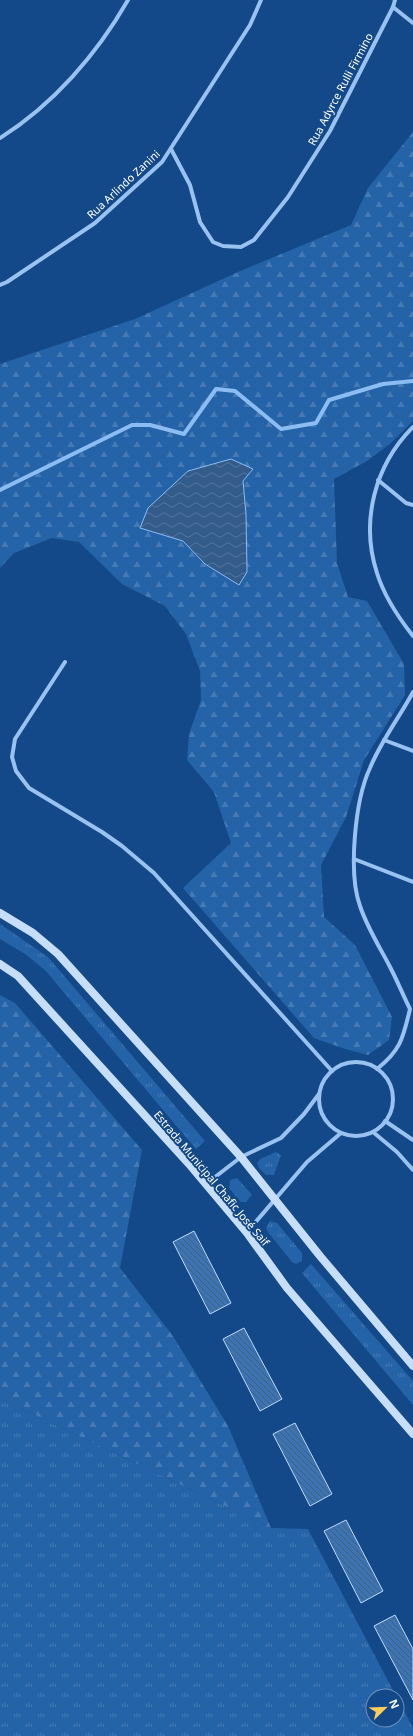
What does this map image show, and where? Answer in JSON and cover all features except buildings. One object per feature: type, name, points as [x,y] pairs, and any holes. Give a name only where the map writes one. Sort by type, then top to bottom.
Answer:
[{"type":"street","points":[[0,138],[19,126],[72,78],[113,26],[128,0]]},
{"type":"street","name":"Rua Arlindo Zanini","points":[[0,285],[7,282],[95,223],[162,162],[172,149],[250,25],[261,0]]},
{"type":"street","name":"Rua Adyrce Rulli Firmino","points":[[172,149],[190,185],[200,222],[212,242],[223,246],[241,247],[254,240],[288,197],[330,131],[393,7],[395,0]]},
{"type":"street","points":[[393,7],[413,23]]},
{"type":"street","points":[[413,427],[392,452],[378,480],[370,519],[370,542],[382,588],[413,636]]},
{"type":"street","points":[[378,480],[406,503],[413,505]]},
{"type":"street","points":[[65,662],[15,739],[12,757],[19,777],[29,788],[102,832],[122,846],[154,873],[332,1071]]},
{"type":"street","points":[[377,1069],[392,1058],[400,1043],[412,1010],[369,928],[359,904],[354,859],[358,811],[369,768],[413,692]]},
{"type":"street","points":[[384,740],[413,751]]},
{"type":"street","points":[[354,859],[413,882]]},
{"type":"street","points":[[0,913],[32,933],[58,954],[241,1157],[320,1256],[413,1366]]},
{"type":"street","name":"Estrada Municipal Chafic José Saif","points":[[0,964],[18,976],[206,1184],[247,1233],[287,1288],[413,1434]]},
{"type":"street","points":[[206,1184],[241,1157],[281,1138],[304,1114],[319,1094],[323,1081],[332,1071],[342,1064],[354,1062],[366,1064],[377,1069],[388,1082],[391,1089],[392,1106],[385,1121],[373,1132],[357,1136],[341,1133],[332,1128],[321,1112],[319,1094]]},
{"type":"street","points":[[385,1121],[413,1140]]},
{"type":"street","points":[[373,1132],[397,1152],[413,1170]]},
{"type":"street","points":[[247,1233],[307,1162],[341,1133]]},
{"type":"green space","points":[[413,132],[413,421],[391,443],[367,461],[334,479],[337,563],[348,597],[367,601],[404,664],[405,695],[364,760],[346,817],[321,865],[324,917],[355,945],[392,1017],[389,1040],[368,1055],[314,1038],[183,888],[231,843],[214,792],[187,760],[189,734],[201,700],[200,671],[186,634],[165,606],[122,584],[79,542],[52,538],[14,553],[0,568],[0,364],[135,319],[238,272],[351,225],[368,188]],"holes":[[[253,469],[243,481],[246,514],[247,572],[239,585],[205,564],[183,541]]]},
{"type":"green space","points":[[0,924],[48,957],[205,1141],[196,1149],[45,970],[25,954],[0,939]]},
{"type":"green space","points":[[0,995],[15,1003],[142,1150],[120,1268],[173,1336],[228,1426],[271,1528],[0,1398]]},
{"type":"green space","points":[[276,1152],[281,1155],[274,1175],[266,1175],[259,1168],[257,1163],[260,1159]]},
{"type":"green space","points":[[237,1178],[252,1195],[246,1202],[241,1202],[229,1188],[230,1180]]},
{"type":"green space","points":[[270,1221],[277,1223],[302,1253],[302,1261],[296,1264],[292,1262],[268,1232],[266,1228]]},
{"type":"green space","points":[[311,1264],[413,1381],[413,1405],[302,1273]]},
{"type":"green space","points":[[0,1398],[271,1528],[308,1529],[392,1688],[365,1688],[365,1728],[405,1728],[405,1712],[413,1728],[413,1736],[0,1736]]},
{"type":"water","points":[[231,459],[253,469],[243,481],[246,514],[247,572],[239,585],[205,564],[183,541],[140,528],[148,508],[188,471]]},
{"type":"waterway","points":[[0,490],[132,425],[150,425],[184,434],[216,389],[235,391],[281,429],[316,423],[329,400],[383,384],[413,381]]}]
